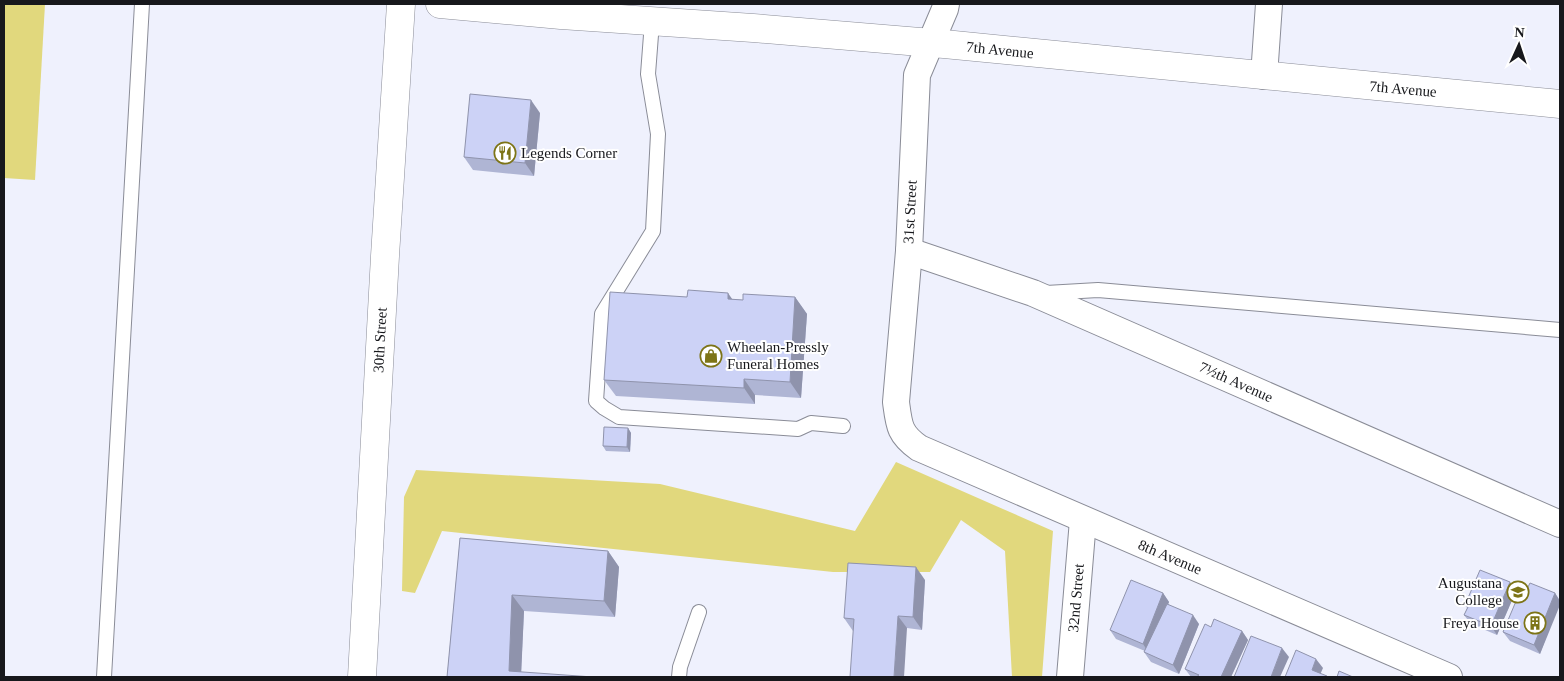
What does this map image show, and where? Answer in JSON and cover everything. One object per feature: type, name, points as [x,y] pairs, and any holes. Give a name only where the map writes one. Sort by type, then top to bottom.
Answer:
[{"type":"street","name":"30th Street","points":[[362,677],[401,4]]},
{"type":"street","name":"7th Avenue","points":[[440,4],[561,16],[763,29],[931,43],[1560,104]]},
{"type":"street","name":"31st Street","points":[[899,425],[896,402],[909,251],[917,75],[946,4]]},
{"type":"street","points":[[1264,76],[1269,4]]},
{"type":"street","name":"7½th Avenue","points":[[909,251],[1033,294],[1560,524]]},
{"type":"street","name":"8th Avenue","points":[[899,425],[906,439],[919,448],[1449,677]]},
{"type":"street","name":"32nd Street","points":[[1070,677],[1083,520]]},
{"type":"lane","points":[[104,677],[142,4]]},
{"type":"lane","points":[[652,22],[648,74],[658,134],[653,231],[602,314],[596,401],[619,416],[798,429],[811,423],[843,426]]},
{"type":"lane","points":[[1033,294],[1098,290],[1560,330]]},
{"type":"lane","points":[[679,677],[680,667],[699,612]]},
{"type":"shaded area","points":[[4,4],[45,4],[35,180],[4,178]]},
{"type":"shaded area","points":[[896,462],[1053,531],[1042,677],[1012,677],[1005,551],[961,520],[930,572],[833,572],[442,531],[415,593],[402,591],[404,497],[416,470],[660,484],[855,531]]},
{"type":"building","name":"Legends Corner","points":[[470,94],[531,100],[525,163],[464,157]]},
{"type":"building","name":"Wheelan-Pressly Funeral Homes","points":[[688,290],[728,293],[728,299],[743,300],[743,294],[795,297],[790,382],[744,379],[744,388],[604,380],[610,292],[687,297]]},
{"type":"building","points":[[604,427],[628,428],[627,447],[603,446]]},
{"type":"building","points":[[460,538],[608,551],[604,601],[512,595],[509,671],[593,677],[447,677]]},
{"type":"building","points":[[848,563],[916,567],[913,617],[898,616],[894,677],[850,677],[854,619],[844,618]]},
{"type":"building","points":[[1480,570],[1510,582],[1491,626],[1464,615],[1468,607],[1465,605]]},
{"type":"building","points":[[1131,580],[1163,593],[1143,644],[1110,630]]},
{"type":"building","name":"Freya House","points":[[1530,583],[1555,593],[1534,645],[1503,632],[1522,587],[1527,589]]},
{"type":"building","points":[[1167,604],[1193,615],[1173,665],[1144,652]]},
{"type":"building","points":[[1214,619],[1242,631],[1221,677],[1196,677],[1199,675],[1185,669],[1205,624],[1211,627]]},
{"type":"building","points":[[1251,636],[1282,648],[1271,677],[1234,677]]},
{"type":"building","points":[[1296,650],[1316,659],[1312,670],[1327,677],[1285,677]]},
{"type":"building","points":[[1339,671],[1353,677],[1337,677]]},
{"type":"place","name":"Legends Corner","points":[[505,153]]},
{"type":"place","name":"Wheelan-Pressly Funeral Homes","points":[[711,356]]},
{"type":"place","name":"Augustana College","points":[[1518,592]]},
{"type":"place","name":"Freya House","points":[[1535,623]]}]
